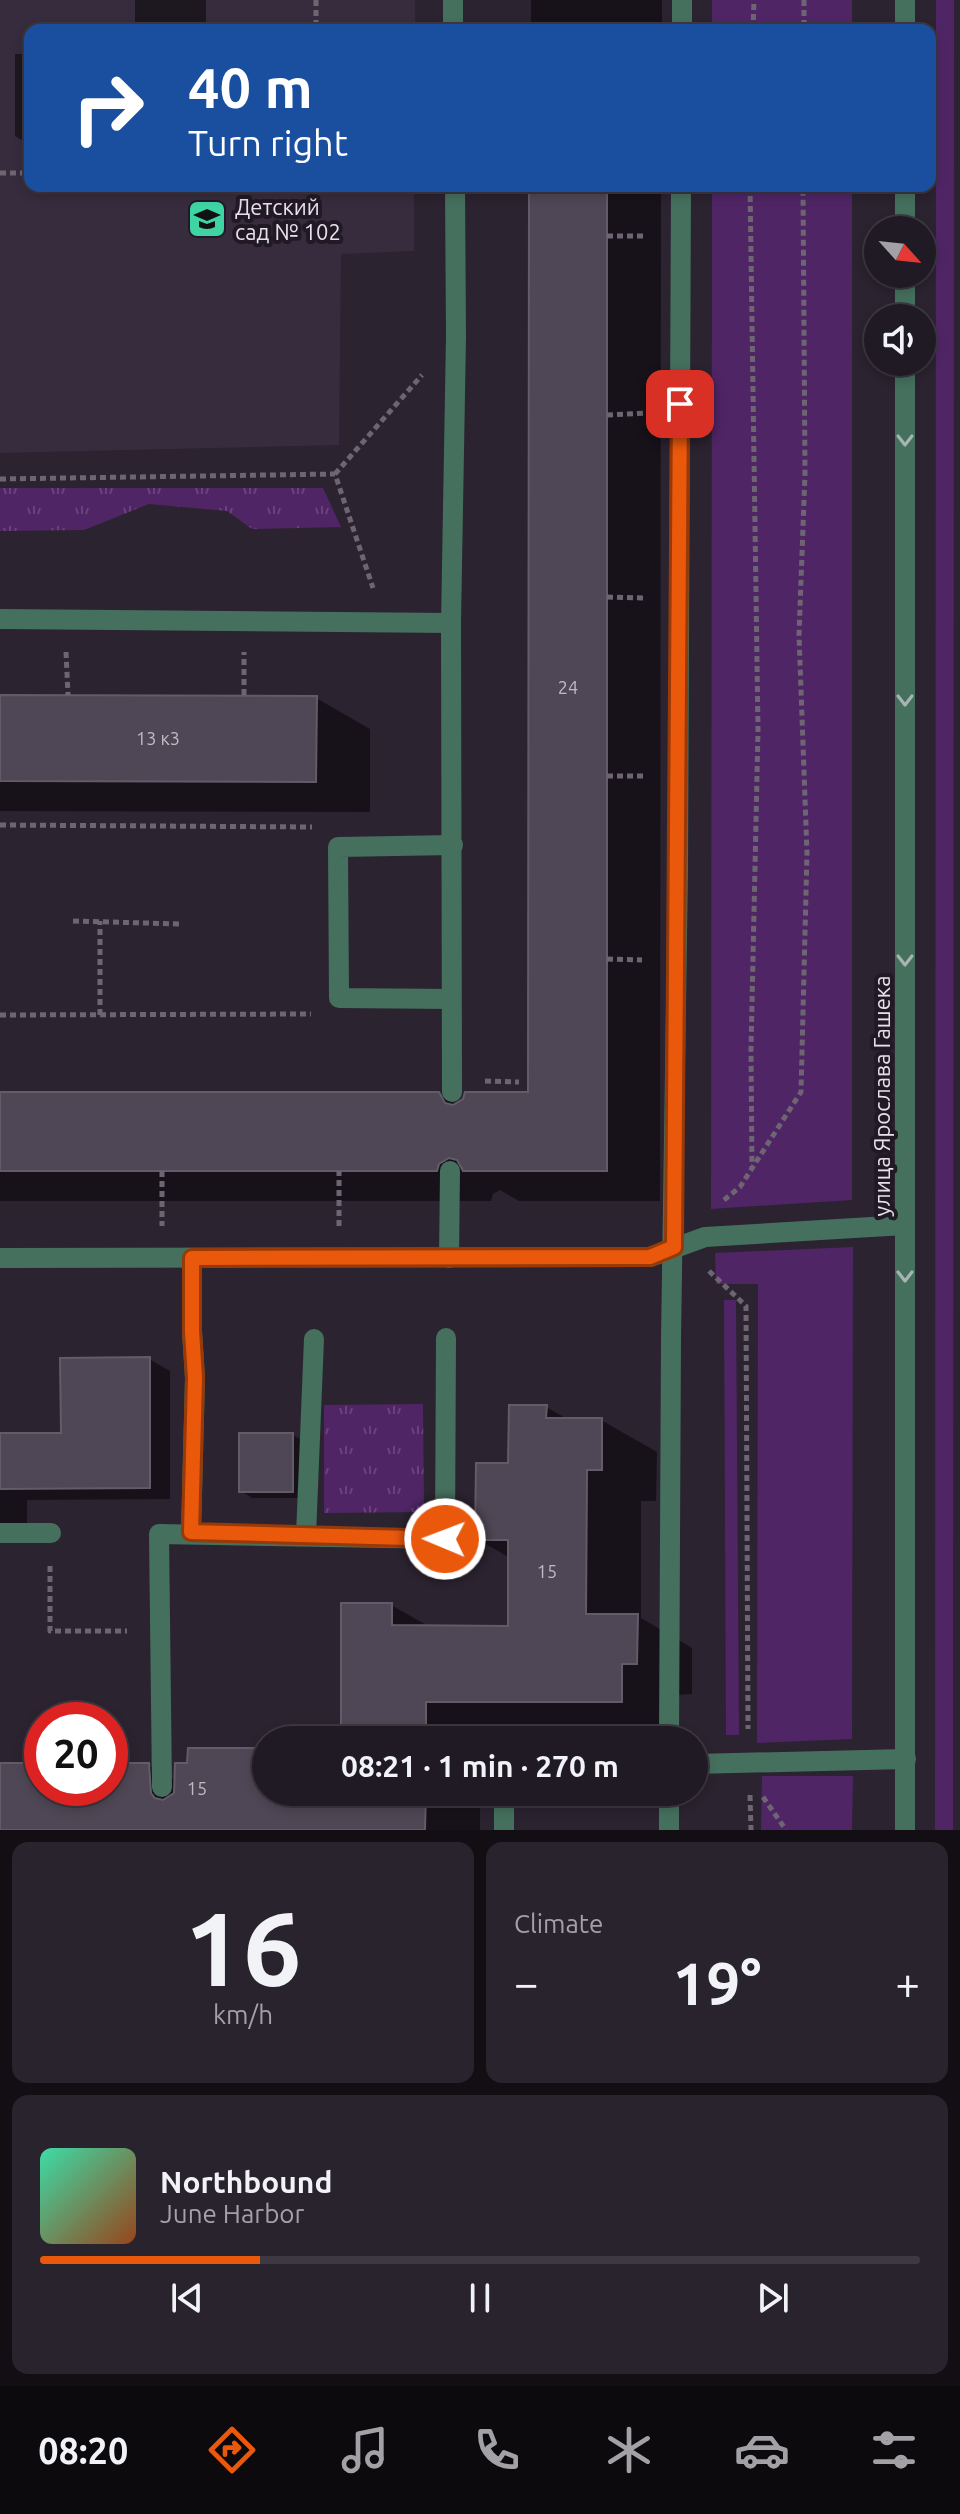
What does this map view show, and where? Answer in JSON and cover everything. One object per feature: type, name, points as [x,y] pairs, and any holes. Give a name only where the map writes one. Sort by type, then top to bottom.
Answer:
[{"type":"street","points":[[453,0],[453,24]]},
{"type":"street","points":[[682,0],[682,24]]},
{"type":"street","points":[[905,0],[905,24]]},
{"type":"street","points":[[452,1092],[451,623],[455,192]]},
{"type":"street","points":[[669,1726],[681,192]]},
{"type":"street","points":[[905,192],[905,216]]},
{"type":"street","name":"улица Ярослава Гашека","points":[[905,376],[905,1830]]},
{"type":"street","points":[[0,619],[451,623]]},
{"type":"street","points":[[451,999],[339,998],[338,847],[453,845]]},
{"type":"street","points":[[449,1258],[450,1171]]},
{"type":"street","points":[[0,1258],[650,1257],[705,1237],[905,1225]]},
{"type":"street","points":[[191,1532],[195,1378],[192,1258]]},
{"type":"street","points":[[162,1787],[159,1534],[191,1532],[445,1539],[446,1338]]},
{"type":"street","points":[[306,1536],[314,1339]]},
{"type":"street","points":[[0,1533],[51,1533]]},
{"type":"street","points":[[708,1764],[906,1759]]},
{"type":"street","points":[[504,1806],[504,1830]]},
{"type":"street","points":[[669,1806],[669,1830]]},
{"type":"path","points":[[316,0],[316,24]]},
{"type":"path","points":[[753,24],[754,0]]},
{"type":"path","points":[[804,0],[804,24]]},
{"type":"path","points":[[0,173],[24,173]]},
{"type":"path","points":[[750,192],[758,730],[751,1049],[752,1169]]},
{"type":"path","points":[[722,1201],[740,1187],[801,1092],[807,853],[799,635],[805,473],[803,192]]},
{"type":"path","points":[[607,236],[652,236]]},
{"type":"path","points":[[0,479],[335,474],[456,336]]},
{"type":"path","points":[[607,415],[652,413]]},
{"type":"path","points":[[335,474],[384,621]]},
{"type":"path","points":[[607,597],[652,598]]},
{"type":"path","points":[[607,776],[651,775]]},
{"type":"path","points":[[0,825],[310,826],[338,847]]},
{"type":"path","points":[[73,921],[181,924]]},
{"type":"path","points":[[100,921],[100,1015]]},
{"type":"path","points":[[607,959],[651,960]]},
{"type":"path","points":[[0,1015],[310,1014],[339,998]]},
{"type":"path","points":[[162,1171],[162,1258]]},
{"type":"path","points":[[339,1171],[339,1258]]},
{"type":"path","points":[[711,1273],[746,1306],[748,1742]]},
{"type":"path","points":[[51,1533],[50,1631],[160,1631]]},
{"type":"path","points":[[756,1787],[786,1830]]},
{"type":"path","points":[[750,1791],[751,1830]]},
{"type":"shaded area","name":"Детский сад № 102","points":[[0,0],[415,0],[415,24],[24,24],[24,192],[414,192],[414,251],[341,254],[339,445],[0,453]]},
{"type":"green space","points":[[712,0],[852,0],[852,24],[712,24]]},
{"type":"green space","points":[[936,0],[954,0],[953,1830],[935,1830]]},
{"type":"green space","points":[[712,192],[852,192],[852,1200],[711,1209]]},
{"type":"green space","points":[[0,488],[323,488],[341,527],[252,529],[227,511],[149,504],[84,530],[0,531]]},
{"type":"green space","points":[[853,1247],[852,1739],[757,1743],[758,1284],[716,1284],[715,1253]]},
{"type":"green space","points":[[724,1300],[736,1300],[739,1735],[726,1735]]},
{"type":"green space","points":[[423,1404],[424,1512],[324,1513],[324,1405]]},
{"type":"green space","points":[[762,1776],[853,1776],[852,1830],[761,1830]]},
{"type":"building","points":[[529,192],[607,192],[607,1171],[463,1171],[457,1160],[449,1158],[439,1164],[437,1171],[0,1171],[0,1092],[439,1092],[445,1103],[453,1105],[463,1099],[465,1092],[528,1092]]},
{"type":"building","points":[[0,695],[317,696],[316,782],[0,781]]},
{"type":"building","points":[[150,1357],[150,1488],[0,1489],[0,1433],[61,1433],[60,1358]]},
{"type":"building","points":[[509,1405],[547,1405],[546,1418],[602,1418],[602,1470],[587,1470],[586,1614],[638,1614],[637,1664],[622,1664],[622,1702],[426,1702],[426,1726],[341,1726],[341,1603],[392,1603],[392,1625],[508,1626],[508,1540],[475,1540],[476,1463],[508,1463]]},
{"type":"building","points":[[239,1433],[293,1433],[293,1492],[239,1492]]},
{"type":"building","points":[[188,1748],[252,1748],[252,1806],[426,1806],[425,1830],[0,1830],[0,1763],[24,1763],[24,1806],[128,1806],[128,1763],[149,1763],[151,1793],[163,1800],[174,1793],[175,1763],[187,1763]]},
{"type":"place","name":"Детский сад № 102","points":[[207,219]]},
{"type":"route","points":[[445,1539],[191,1532],[195,1378],[192,1258],[650,1257],[674,1247],[680,404]]}]
